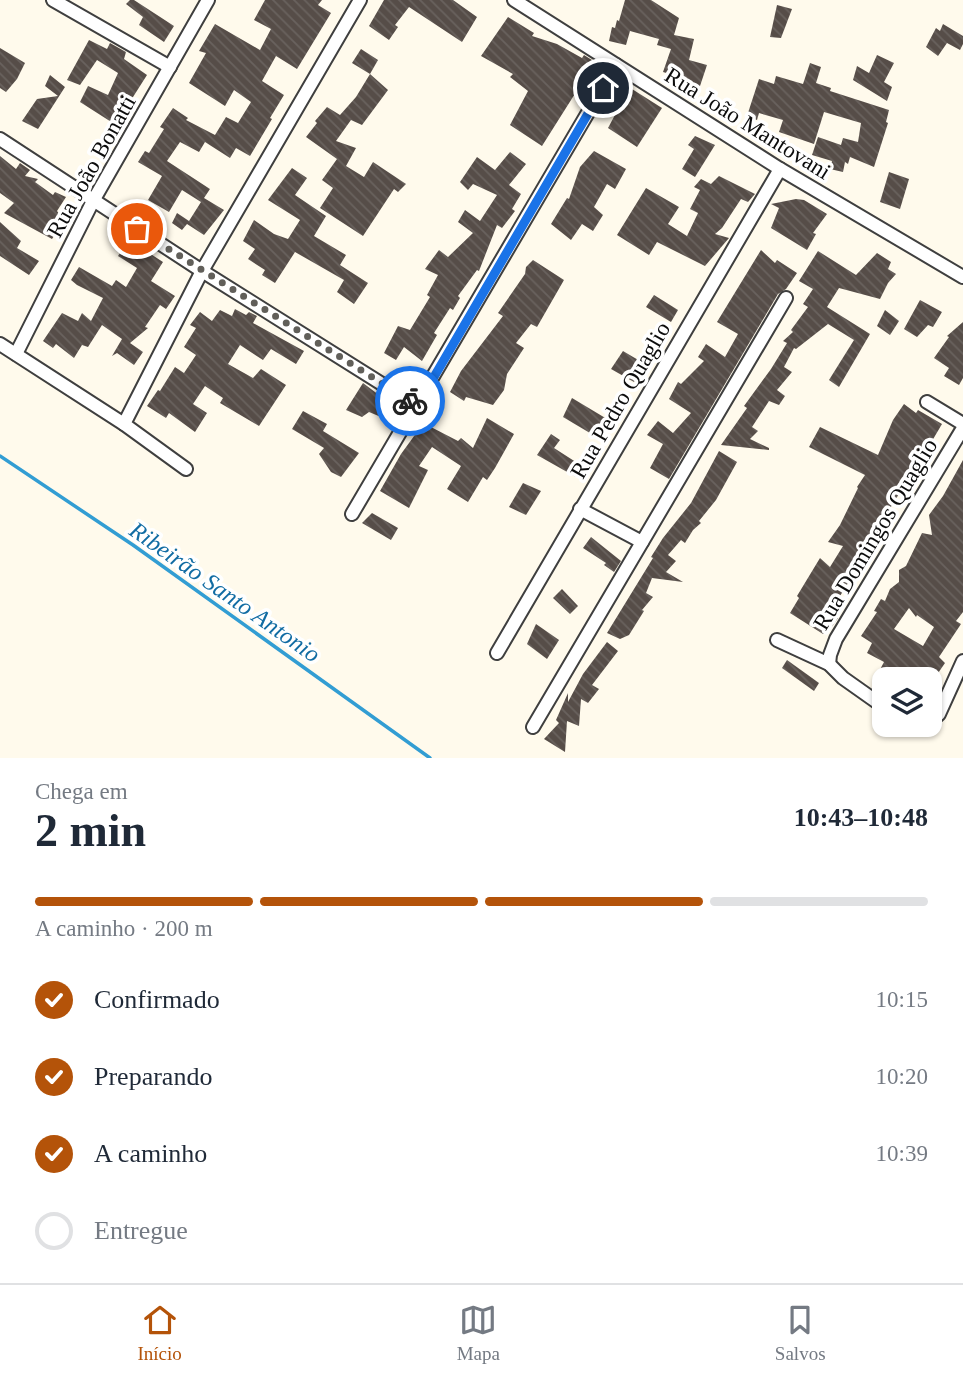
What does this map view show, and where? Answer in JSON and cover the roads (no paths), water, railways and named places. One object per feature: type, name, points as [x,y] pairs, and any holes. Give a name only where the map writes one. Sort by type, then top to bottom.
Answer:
[{"type":"street","points":[[53,0],[170,67]]},
{"type":"street","name":"Rua João Bonatti","points":[[16,354],[93,201],[208,0]]},
{"type":"street","points":[[124,424],[202,271],[359,0]]},
{"type":"street","name":"Rua João Mantovani","points":[[514,0],[780,169],[963,277]]},
{"type":"street","points":[[352,514],[616,65]]},
{"type":"street","points":[[0,139],[202,271],[417,406]]},
{"type":"street","name":"Rua Pedro Quaglio","points":[[497,653],[780,169]]},
{"type":"street","points":[[533,727],[786,298]]},
{"type":"street","points":[[0,344],[124,424],[186,469]]},
{"type":"street","points":[[927,402],[963,426]]},
{"type":"street","name":"Rua Domingos Quaglio","points":[[830,664],[830,655],[836,639],[963,426]]},
{"type":"street","points":[[580,509],[642,542]]},
{"type":"street","points":[[777,640],[830,664],[843,678],[872,699]]},
{"type":"street","points":[[942,708],[963,661]]},
{"type":"waterway","name":"Ribeirão Santo Antonio","points":[[0,456],[133,545],[430,758]]}]
